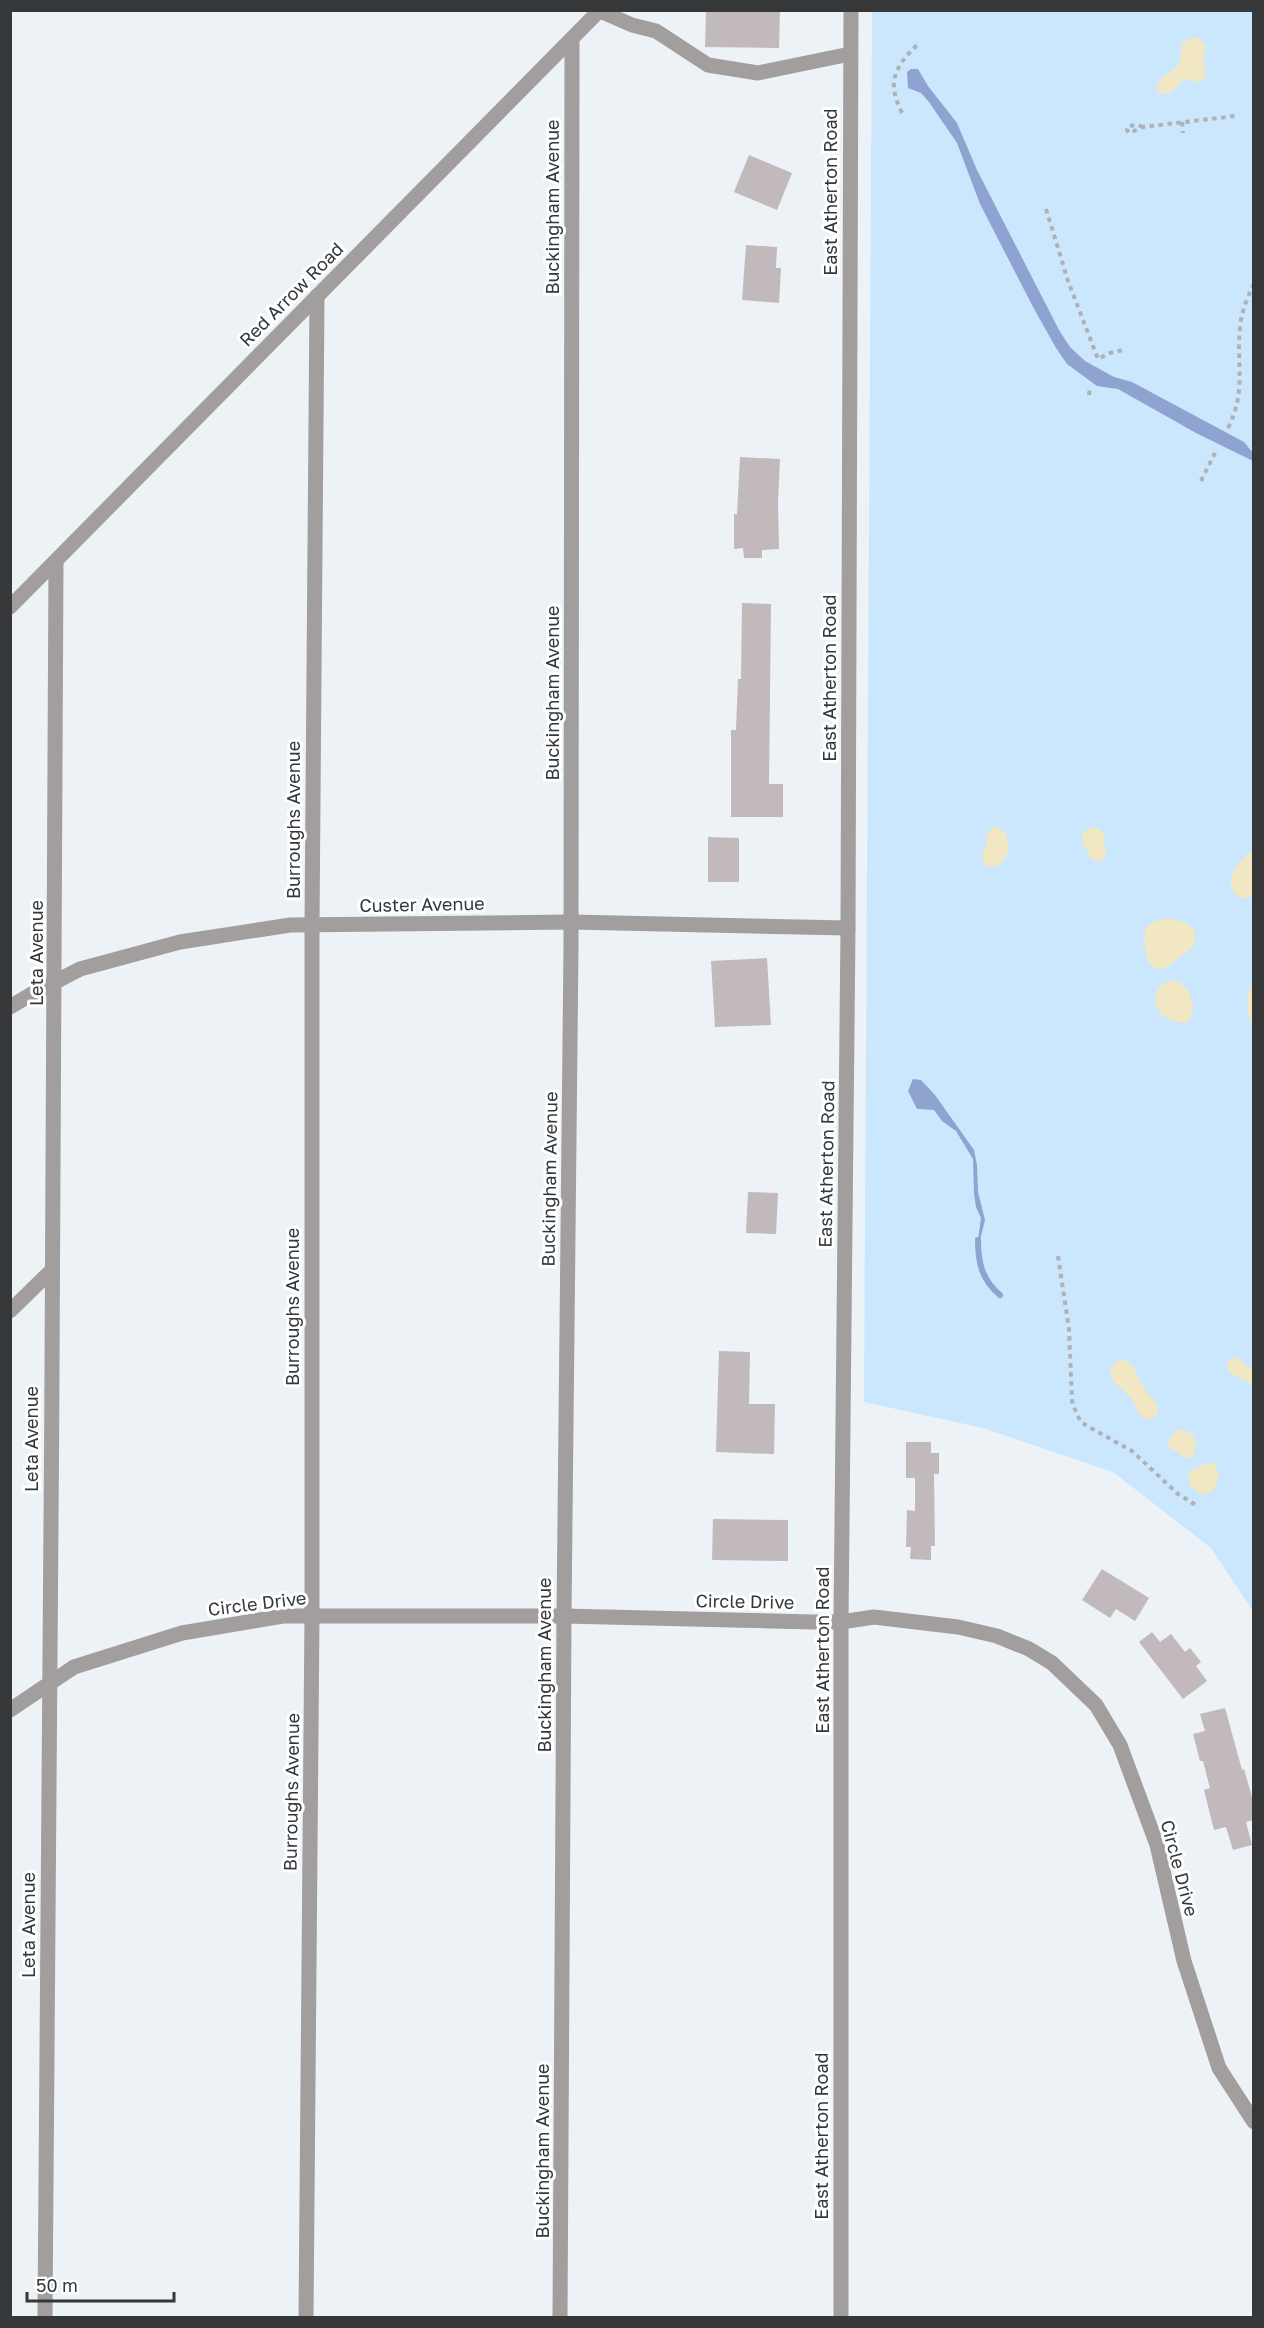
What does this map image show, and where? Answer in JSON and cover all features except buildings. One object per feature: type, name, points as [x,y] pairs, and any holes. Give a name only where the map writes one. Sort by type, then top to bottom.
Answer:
[{"type":"street","name":"East Atherton Road","points":[[841,2318],[841,1622],[848,928],[851,10]]},
{"type":"street","points":[[600,11],[632,25],[656,31],[708,65],[758,73],[850,54]]},
{"type":"street","name":"Red Arrow Road","points":[[10,607],[600,11]]},
{"type":"street","name":"Buckingham Avenue","points":[[560,2318],[571,922],[572,41]]},
{"type":"street","name":"Burroughs Avenue","points":[[306,2318],[312,1615],[312,925],[317,296]]},
{"type":"street","name":"Leta Avenue","points":[[45,2318],[56,981],[56,561]]},
{"type":"street","name":"Custer Avenue","points":[[10,1007],[80,969],[180,942],[290,925],[571,922],[848,928]]},
{"type":"street","points":[[10,1311],[52,1270]]},
{"type":"street","name":"Circle Drive","points":[[10,1710],[74,1667],[182,1633],[284,1616],[564,1616],[841,1622],[874,1617],[958,1627],[997,1635],[1029,1649],[1052,1663],[1096,1705],[1120,1745],[1157,1845],[1184,1961],[1219,2068],[1254,2122]]},
{"type":"path","points":[[902,113],[894,98],[894,80],[900,64],[918,44]]},
{"type":"path","points":[[1143,127],[1235,116]]},
{"type":"path","points":[[1182,122],[1183,133]]},
{"type":"path","points":[[1046,209],[1068,281],[1098,358],[1110,352],[1123,350]]},
{"type":"path","points":[[1228,428],[1236,414],[1240,396],[1240,326],[1246,299],[1254,284]]},
{"type":"path","points":[[1089,395],[1090,388]]},
{"type":"path","points":[[1201,481],[1217,448]]},
{"type":"path","points":[[1058,1256],[1069,1329],[1072,1401],[1077,1415],[1082,1423],[1132,1451],[1178,1494],[1200,1507]]},
{"type":"shaded area","points":[[872,11],[1253,11],[1253,1611],[1211,1548],[1113,1472],[983,1428],[864,1402]]},
{"type":"sand","points":[[1191,37],[1200,39],[1206,46],[1203,60],[1206,72],[1204,79],[1197,82],[1184,79],[1171,92],[1160,93],[1156,87],[1161,78],[1179,65],[1182,44]]},
{"type":"sand","points":[[996,826],[1006,833],[1009,848],[999,865],[987,867],[982,855],[988,833]]},
{"type":"sand","points":[[1092,827],[1101,830],[1104,836],[1106,855],[1101,862],[1091,859],[1082,841],[1083,832]]},
{"type":"sand","points":[[1253,851],[1253,895],[1248,898],[1238,897],[1233,891],[1231,878],[1237,866]]},
{"type":"sand","points":[[1164,919],[1182,921],[1192,927],[1196,937],[1193,946],[1188,951],[1166,967],[1157,969],[1149,962],[1146,954],[1145,933],[1147,926]]},
{"type":"sand","points":[[1172,980],[1183,985],[1190,996],[1193,1010],[1188,1022],[1169,1019],[1161,1014],[1157,1007],[1156,992],[1162,985]]},
{"type":"sand","points":[[1253,985],[1253,1028],[1249,1018],[1247,1000]]},
{"type":"sand","points":[[1238,1357],[1247,1367],[1253,1368],[1253,1386],[1228,1371],[1228,1361]]},
{"type":"sand","points":[[1125,1360],[1134,1367],[1144,1388],[1158,1405],[1158,1412],[1153,1419],[1141,1416],[1130,1397],[1113,1380],[1112,1365],[1117,1361]]},
{"type":"sand","points":[[1179,1429],[1185,1430],[1195,1439],[1196,1448],[1192,1457],[1186,1458],[1167,1446],[1173,1434]]},
{"type":"sand","points":[[1208,1463],[1216,1464],[1219,1479],[1212,1492],[1201,1494],[1190,1486],[1188,1476],[1190,1471]]},
{"type":"water","points":[[911,69],[918,69],[928,86],[957,123],[977,170],[1059,330],[1070,347],[1085,361],[1114,377],[1132,382],[1244,442],[1253,453],[1253,461],[1196,433],[1118,389],[1097,386],[1067,364],[1033,307],[980,204],[957,143],[921,93],[908,88],[907,72]]},
{"type":"water","points":[[913,1079],[921,1080],[935,1095],[974,1150],[978,1192],[985,1220],[980,1240],[978,1240],[981,1218],[974,1194],[973,1159],[956,1131],[942,1121],[934,1110],[917,1109],[908,1091]]},
{"type":"waterway","points":[[978,1240],[982,1270],[989,1283],[1000,1295]]}]
